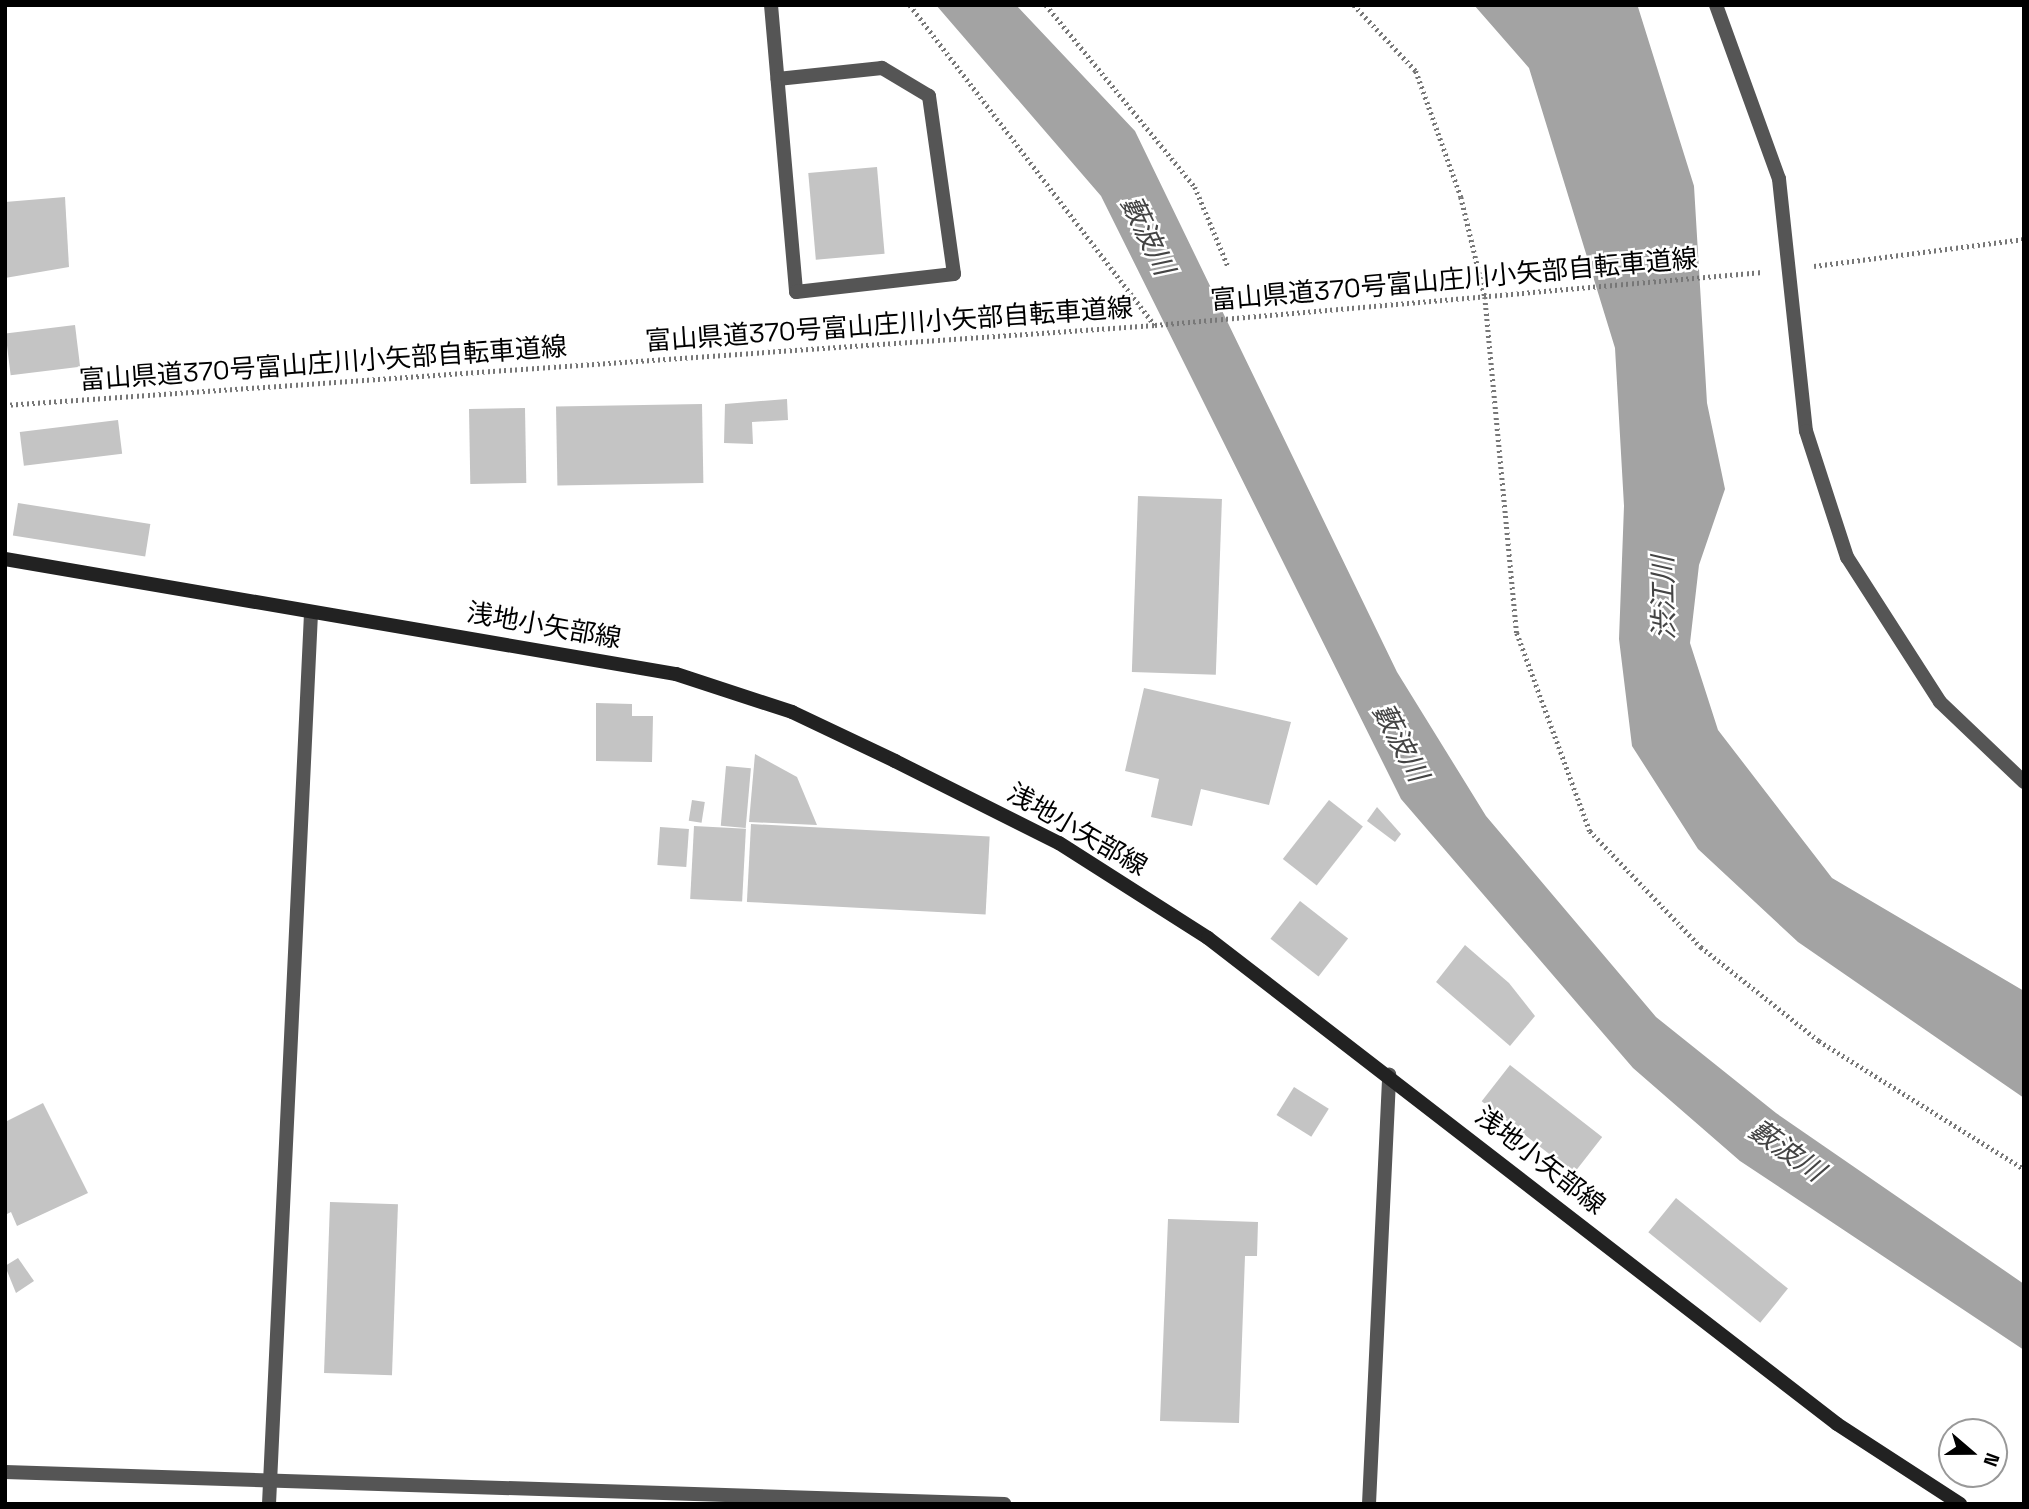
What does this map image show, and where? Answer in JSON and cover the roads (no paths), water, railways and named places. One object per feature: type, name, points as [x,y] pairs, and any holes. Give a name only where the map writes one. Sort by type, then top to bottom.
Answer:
[{"type":"main road","name":"浅地小矢部線","points":[[5,559],[676,674],[792,712],[1059,843],[1208,938],[1389,1074],[1837,1424],[1960,1504]]},
{"type":"street","points":[[771,5],[796,292],[954,274],[929,96],[882,68],[778,79]]},
{"type":"street","points":[[1716,5],[1779,179],[1806,432],[1847,557],[1940,702],[2024,782]]},
{"type":"street","points":[[269,1504],[311,612]]},
{"type":"street","points":[[1369,1504],[1389,1074]]},
{"type":"street","points":[[5,1472],[1004,1504]]},
{"type":"water","name":"藪波川","points":[[936,5],[1016,5],[1135,131],[1397,672],[1486,816],[1656,1017],[1776,1113],[2024,1284],[2024,1350],[1740,1161],[1633,1068],[1401,799],[1101,196]]},
{"type":"water","name":"渋江川","points":[[1474,5],[1638,7],[1694,186],[1707,403],[1725,489],[1699,565],[1690,643],[1718,730],[1832,878],[2024,991],[2024,1098],[1798,942],[1698,849],[1632,746],[1619,639],[1624,506],[1615,348],[1529,68]]}]
